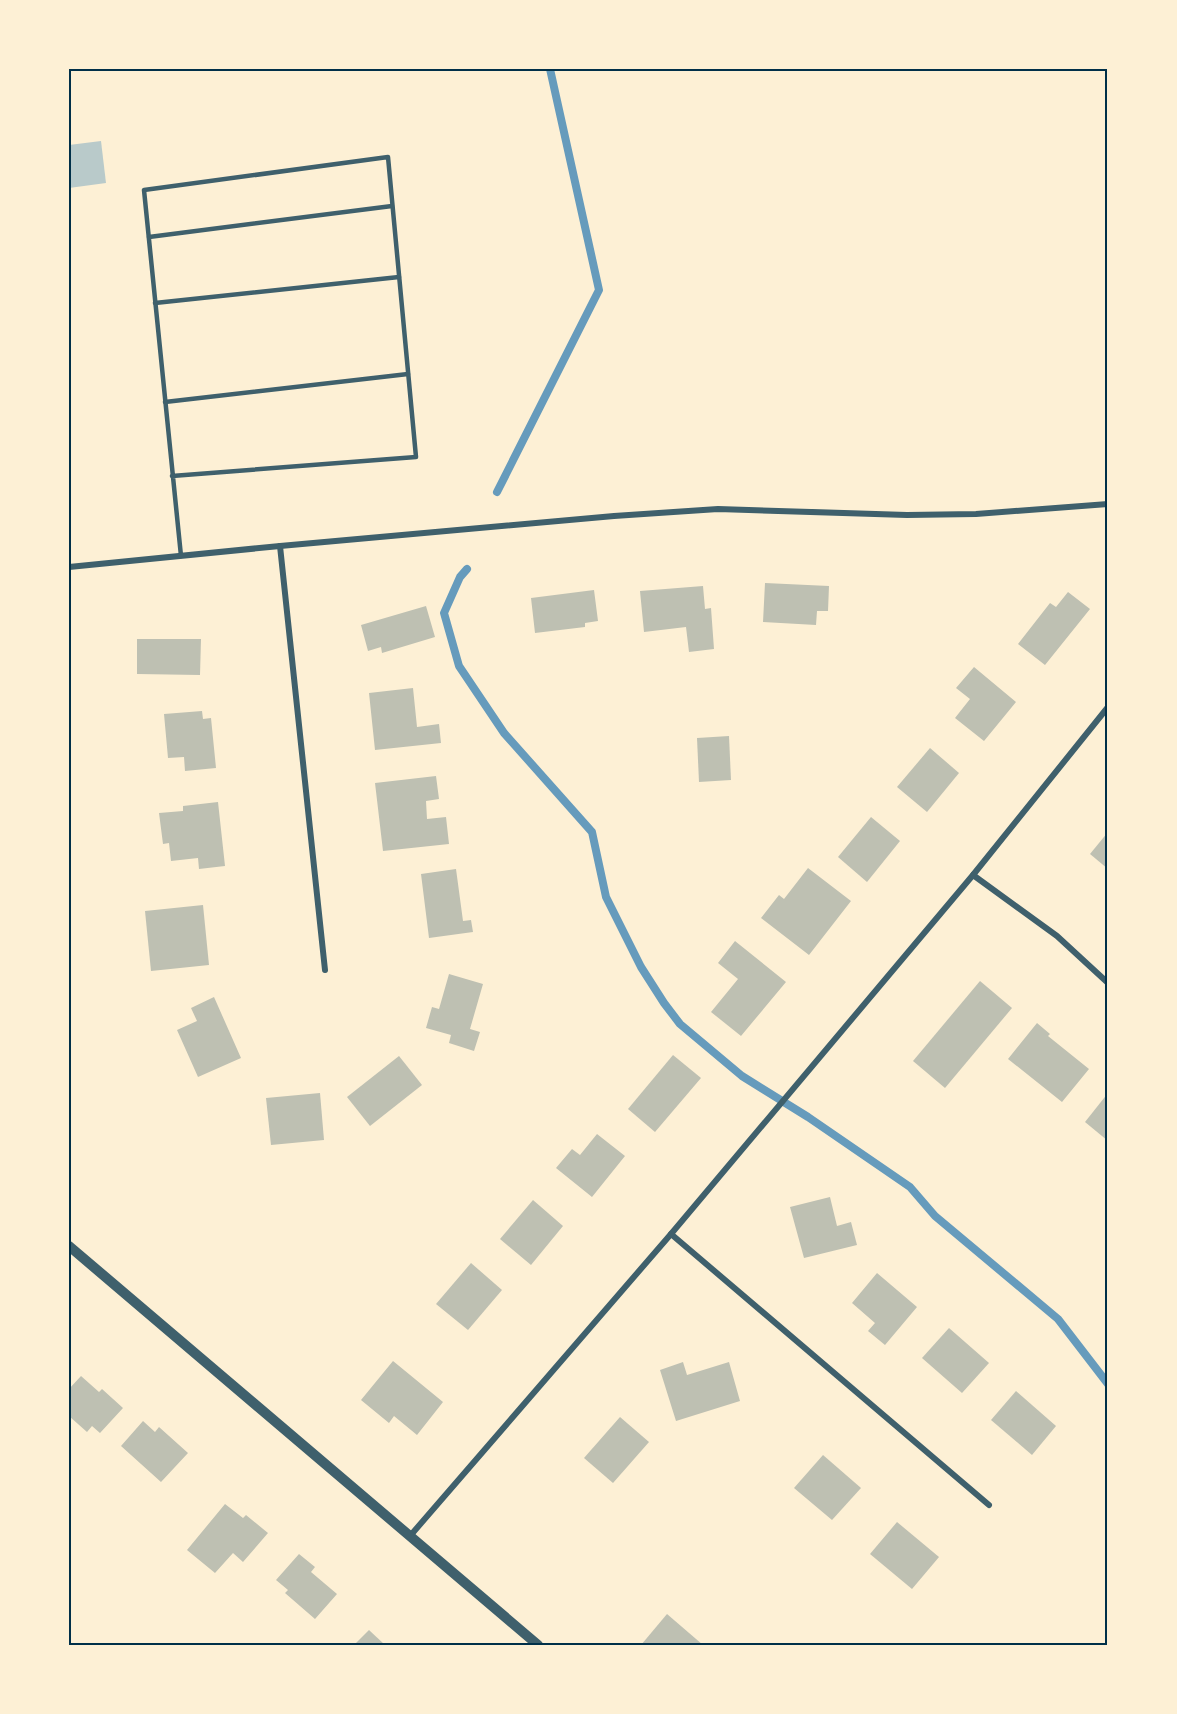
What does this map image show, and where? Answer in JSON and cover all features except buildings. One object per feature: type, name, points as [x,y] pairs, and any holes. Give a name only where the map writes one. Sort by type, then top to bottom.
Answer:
[{"type":"street","points":[[69,567],[614,516],[718,509],[907,515],[976,514],[1108,504]]},
{"type":"street","points":[[280,546],[325,970]]},
{"type":"street","points":[[410,1536],[759,1130],[973,875],[1108,707]]},
{"type":"street","points":[[973,875],[1057,936],[1108,983]]},
{"type":"street","points":[[671,1234],[989,1505]]},
{"type":"street","points":[[69,1246],[538,1645]]},
{"type":"lane","points":[[172,476],[416,457],[388,158],[144,190],[149,237],[155,303],[165,402],[172,476],[180,556]]},
{"type":"lane","points":[[149,237],[392,206]]},
{"type":"lane","points":[[155,303],[399,277]]},
{"type":"lane","points":[[165,402],[408,374]]},
{"type":"shaded area","points":[[101,141],[106,183],[69,188],[69,145]]},
{"type":"waterway","points":[[497,492],[599,290],[550,69]]},
{"type":"waterway","points":[[467,569],[460,577],[444,613],[459,666],[504,733],[592,832],[606,897],[641,967],[680,1024],[742,1076],[808,1117],[910,1187],[935,1216],[1058,1319],[1108,1384]]}]
